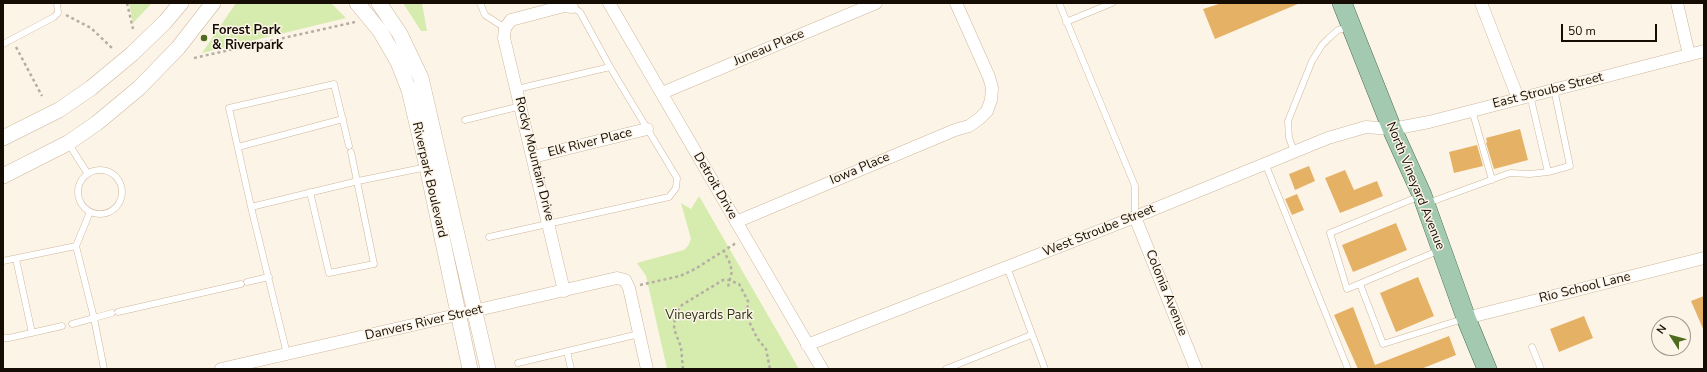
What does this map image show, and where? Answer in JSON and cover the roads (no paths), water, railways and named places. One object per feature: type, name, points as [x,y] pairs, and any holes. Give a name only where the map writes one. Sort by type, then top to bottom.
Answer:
[{"type":"main road","name":"North Vineyard Avenue","points":[[1342,3],[1392,129],[1423,200],[1466,318],[1487,369]]},
{"type":"street","points":[[3,138],[59,110],[91,88],[132,54],[165,22],[181,3]]},
{"type":"street","points":[[3,176],[68,143],[97,123],[139,88],[178,48],[213,3]]},
{"type":"street","name":"Riverpark Boulevard","points":[[358,3],[380,31],[398,62],[409,90],[470,369]]},
{"type":"street","name":"Riverpark Boulevard","points":[[379,3],[400,34],[421,78],[488,369]]},
{"type":"street","name":"Detroit Drive","points":[[609,3],[822,369]]},
{"type":"street","name":"Juneau Place","points":[[662,93],[876,3]]},
{"type":"street","name":"Iowa Place","points":[[736,222],[948,133],[969,126],[983,115],[991,100],[992,88],[989,77],[956,3]]},
{"type":"street","points":[[1481,3],[1524,97]]},
{"type":"street","points":[[1677,3],[1689,55]]},
{"type":"street","points":[[505,28],[511,20],[564,6],[572,7]]},
{"type":"street","name":"Rocky Mountain Drive","points":[[505,28],[504,38],[550,224],[564,291]]},
{"type":"street","name":"East Stroube Street","points":[[1392,129],[1704,51]]},
{"type":"street","name":"West Stroube Street","points":[[807,345],[1007,267],[1328,138],[1366,127],[1392,129]]},
{"type":"street","name":"Elk River Place","points":[[533,157],[647,128]]},
{"type":"street","name":"Colonia Avenue","points":[[1135,216],[1196,369]]},
{"type":"street","name":"Rio School Lane","points":[[1466,318],[1704,258]]},
{"type":"street","name":"Danvers River Street","points":[[222,369],[617,278],[627,284],[639,334]]},
{"type":"street","points":[[639,334],[647,369]]},
{"type":"lane","points":[[3,44],[54,17],[58,13],[57,3]]},
{"type":"lane","points":[[480,3],[486,15],[505,28]]},
{"type":"lane","points":[[1059,3],[1135,186],[1135,216]]},
{"type":"lane","points":[[1066,22],[1112,3]]},
{"type":"lane","points":[[489,237],[668,197],[676,188],[677,178],[610,67],[580,12],[572,7]]},
{"type":"lane","points":[[1294,151],[1289,138],[1288,121],[1312,61],[1322,45],[1329,38],[1338,30],[1351,26]]},
{"type":"lane","points":[[517,89],[610,67]]},
{"type":"lane","points":[[287,354],[229,108],[334,84],[358,181],[374,264],[329,273],[310,192]]},
{"type":"lane","points":[[1442,250],[1347,289],[1330,233],[1423,200],[1492,180],[1510,173],[1530,174],[1548,172],[1570,166],[1554,89]]},
{"type":"lane","points":[[1524,97],[1548,172]]},
{"type":"lane","points":[[465,120],[521,106]]},
{"type":"lane","points":[[1472,110],[1492,180]]},
{"type":"lane","points":[[238,147],[343,119]]},
{"type":"lane","points":[[68,143],[88,174]]},
{"type":"lane","points":[[1264,163],[1348,369]]},
{"type":"lane","points":[[252,207],[358,181],[427,167]]},
{"type":"lane","points":[[102,170],[115,175],[122,188],[120,202],[116,208],[104,214],[90,212],[84,207],[78,194],[82,179],[88,174],[102,170]]},
{"type":"lane","points":[[90,212],[76,246],[94,318],[104,369]]},
{"type":"lane","points":[[3,261],[76,246]]},
{"type":"lane","points":[[16,259],[32,333]]},
{"type":"lane","points":[[1007,267],[1031,335],[1045,369]]},
{"type":"lane","points":[[72,324],[269,277]]},
{"type":"lane","points":[[1360,284],[1383,344],[1466,318]]},
{"type":"lane","points":[[3,338],[62,326]]},
{"type":"lane","points":[[518,363],[639,334]]},
{"type":"lane","points":[[946,369],[1031,335]]},
{"type":"lane","points":[[1532,347],[1541,369]]},
{"type":"lane","points":[[567,351],[571,369]]},
{"type":"place","name":"Forest Park & Riverpark","points":[[204,38]]},
{"type":"park label","name":"Vineyards Park","points":[[709,316]]}]
